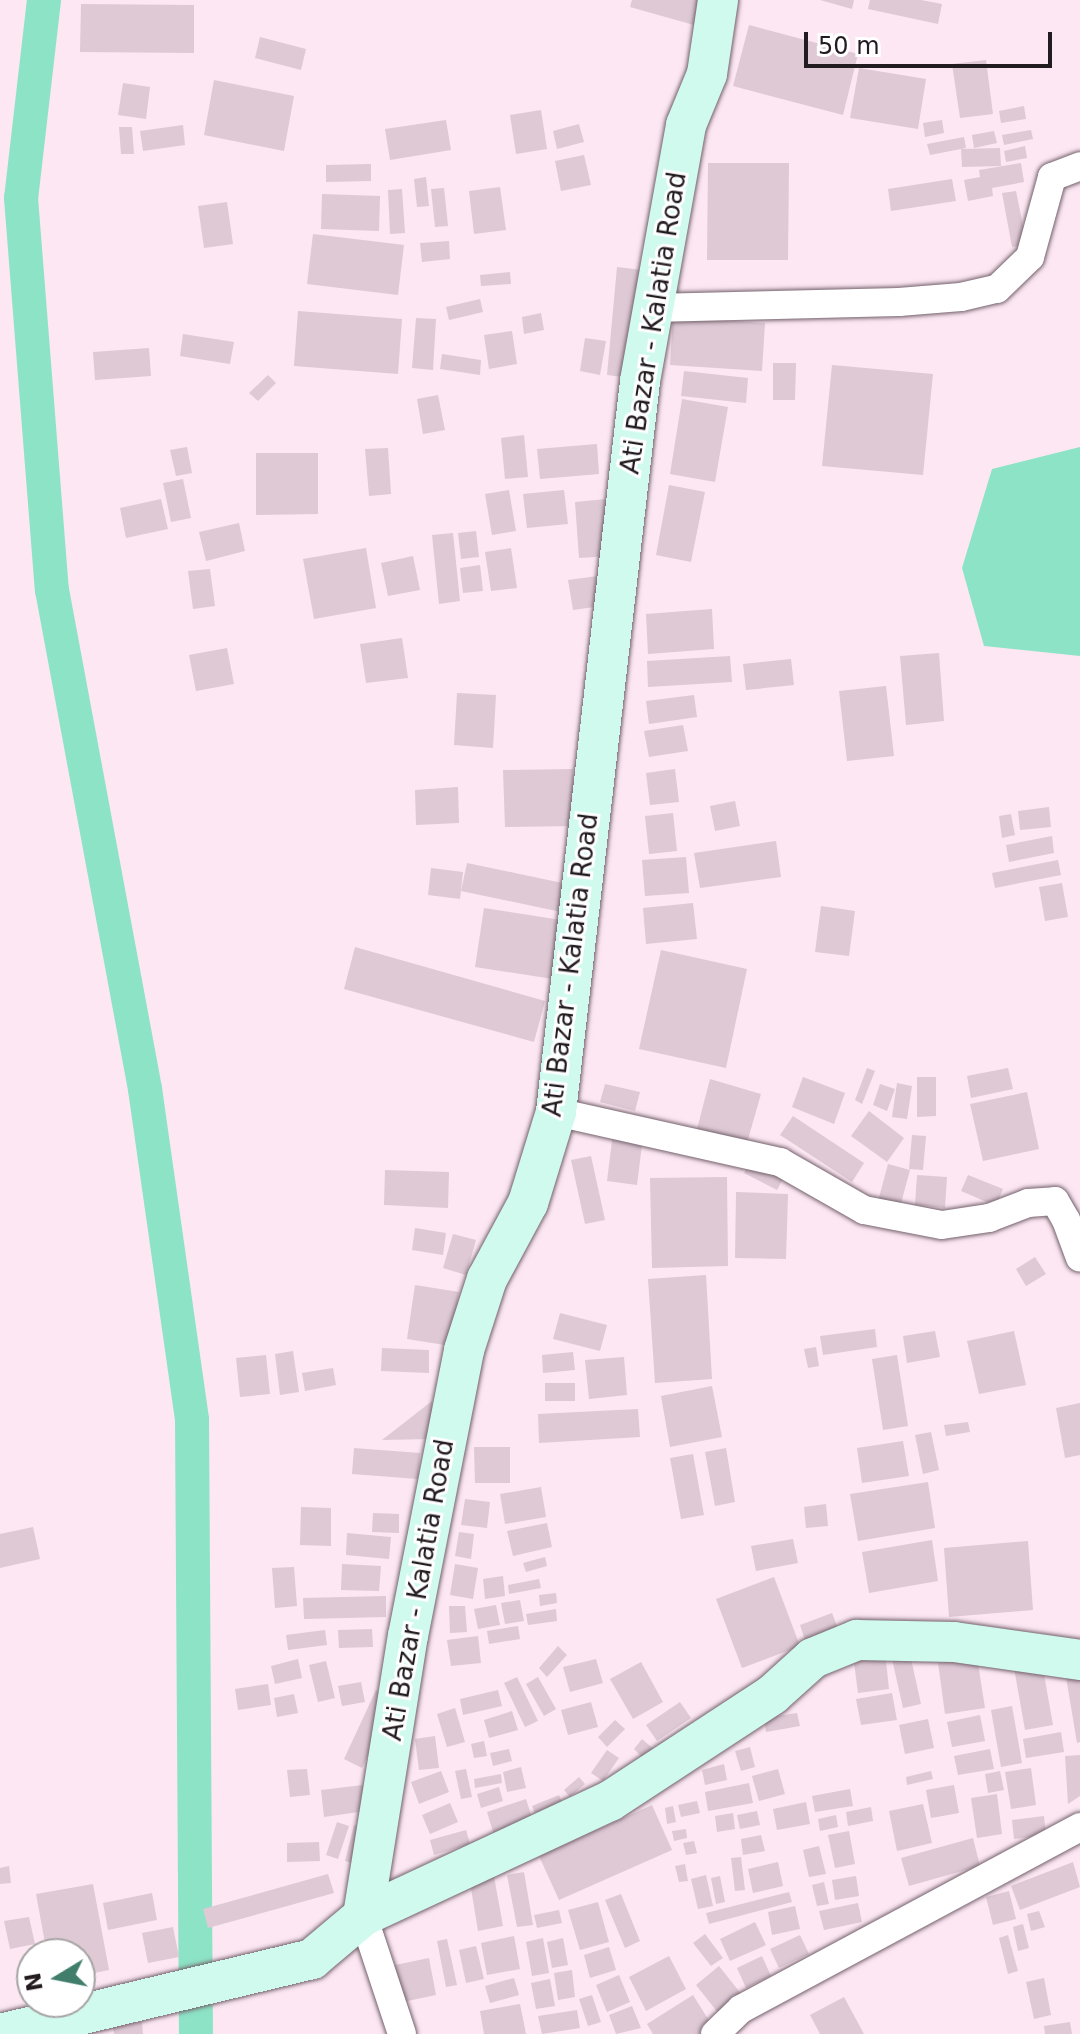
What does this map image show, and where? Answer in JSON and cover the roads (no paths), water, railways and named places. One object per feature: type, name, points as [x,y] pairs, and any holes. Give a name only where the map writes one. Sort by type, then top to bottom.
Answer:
[{"type":"main road","name":"Ati Bazar - Kalatia Road","points":[[363,1916],[408,1636],[464,1350],[487,1279],[528,1203],[556,1112],[640,381],[686,125],[707,74],[718,0]]},
{"type":"main road","points":[[0,2034],[312,1959],[363,1916],[610,1801],[772,1695],[813,1658],[857,1640],[954,1642],[1080,1660]]},
{"type":"street","points":[[653,308],[899,302],[961,297],[997,289],[1030,257],[1052,177],[1080,166]]},
{"type":"street","points":[[556,1112],[780,1162],[864,1210],[942,1225],[989,1218],[1028,1203],[1055,1201],[1066,1220],[1080,1258]]},
{"type":"street","points":[[715,2034],[741,2009],[1080,1827]]},
{"type":"street","points":[[363,1916],[402,2034]]},
{"type":"waterway","points":[[44,0],[21,198],[52,590],[145,1089],[192,1420],[196,2034]]}]
